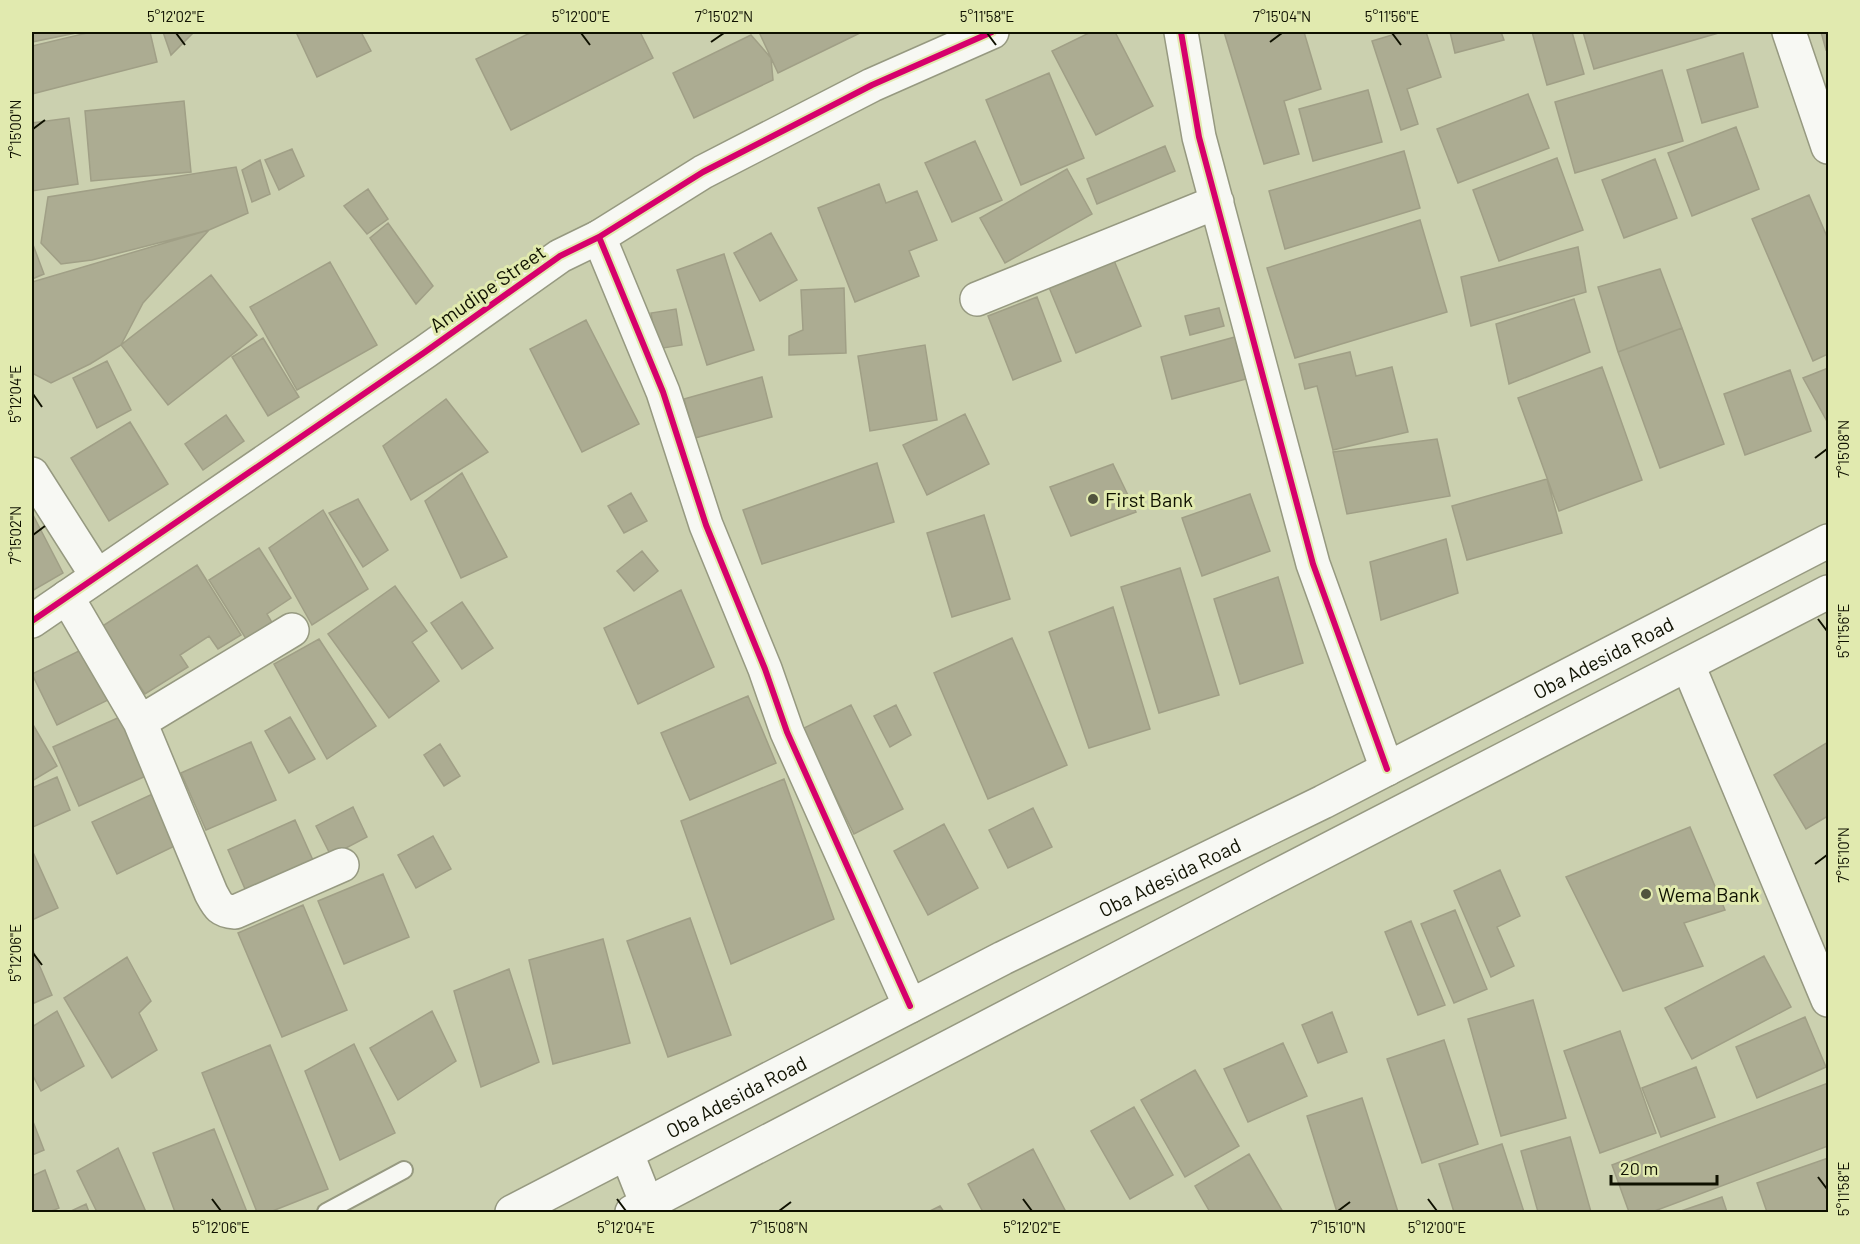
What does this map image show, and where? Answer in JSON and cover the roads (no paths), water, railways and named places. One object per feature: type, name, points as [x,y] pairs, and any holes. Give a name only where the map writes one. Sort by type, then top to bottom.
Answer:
[{"type":"street","name":"Amudipe Street","points":[[32,621],[416,358],[560,256],[599,237],[703,172],[873,85],[992,32]]},
{"type":"street","points":[[1181,32],[1199,137],[1313,564],[1387,769]]},
{"type":"street","points":[[1789,32],[1828,147]]},
{"type":"street","points":[[977,298],[1217,202]]},
{"type":"street","points":[[599,237],[663,392],[706,525],[765,669],[787,732],[910,1006]]},
{"type":"street","points":[[32,474],[97,576]]},
{"type":"street","name":"Oba Adesida Road","points":[[512,1212],[910,1006],[1387,769],[1828,541]]},
{"type":"street","points":[[627,1154],[643,1210],[1275,876],[1828,592]]},
{"type":"street","points":[[67,597],[140,722],[211,893],[225,912],[235,912],[342,865]]},
{"type":"street","points":[[140,722],[292,630]]},
{"type":"street","points":[[1688,665],[1828,1000]]},
{"type":"lane","points":[[326,1212],[404,1170]]},
{"type":"place","name":"First Bank","points":[[1093,499]]},
{"type":"place","name":"Wema Bank","points":[[1646,894]]}]
